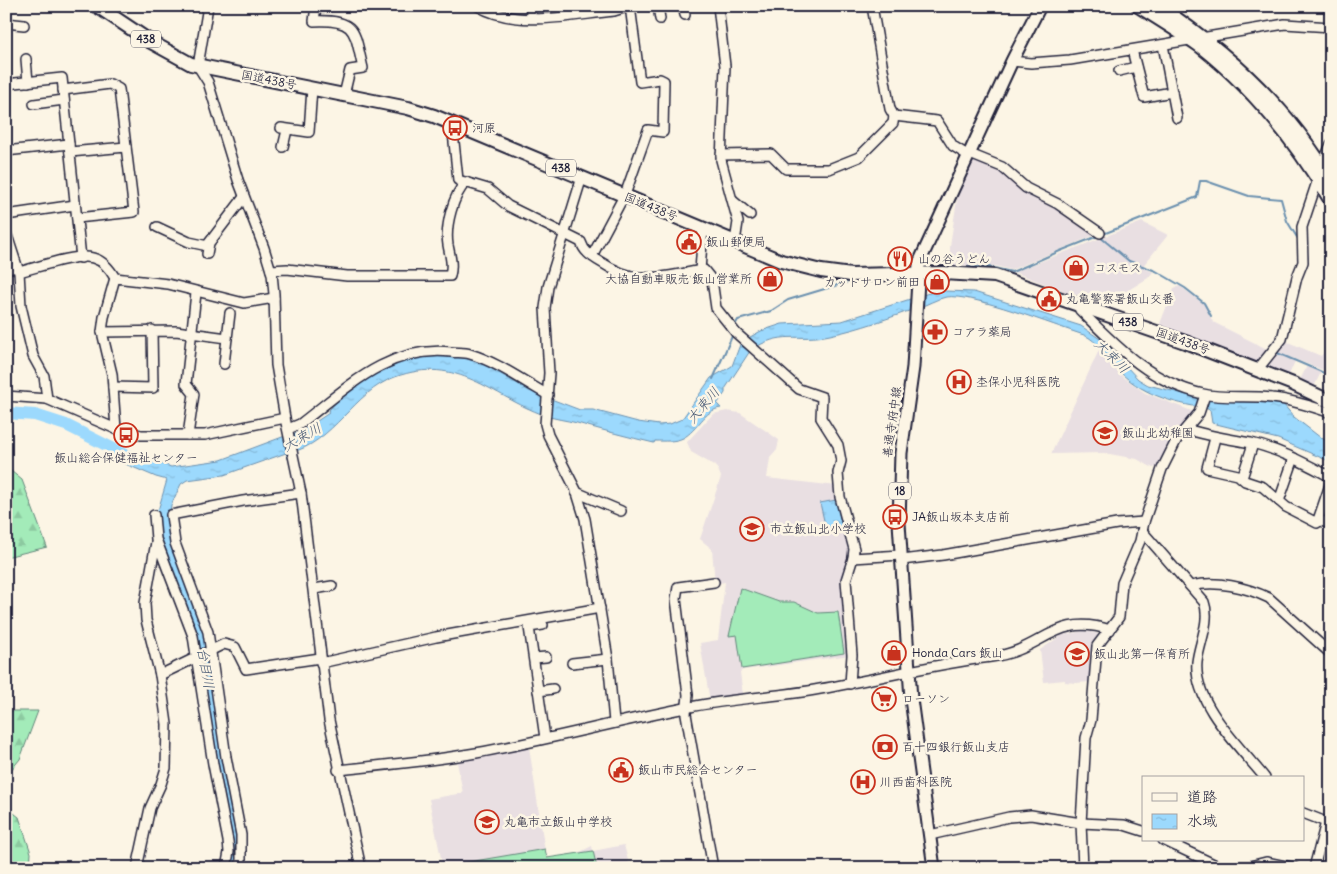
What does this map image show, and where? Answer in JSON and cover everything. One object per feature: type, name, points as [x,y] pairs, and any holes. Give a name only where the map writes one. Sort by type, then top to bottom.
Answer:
[{"type":"highway","name":"国道438号","points":[[97,6],[169,53],[198,66],[408,108],[452,122],[781,261],[820,271],[872,276],[988,274],[1014,281],[1258,369],[1331,402]]},
{"type":"highway","points":[[1138,6],[1194,38],[1254,83],[1296,130],[1324,175],[1331,201]]},
{"type":"highway","points":[[1166,9],[1194,38]]},
{"type":"main road","name":"善通寺府中線","points":[[934,868],[908,672],[899,523],[901,453],[911,388],[918,274],[922,254],[1012,61],[1040,6]]},
{"type":"street","points":[[208,6],[198,66],[208,82],[244,198],[271,270],[274,298],[276,365],[285,418],[302,493],[314,589],[320,661],[338,770],[361,868]]},
{"type":"street","points":[[316,6],[314,21],[340,23],[349,26],[354,31],[363,68],[350,70],[344,95]]},
{"type":"street","points":[[478,6],[488,12],[514,19],[614,11],[630,6],[640,82],[660,79],[664,81],[663,132],[648,130],[636,169],[592,256]]},
{"type":"street","points":[[658,6],[660,19]]},
{"type":"street","points":[[718,6],[725,66],[721,155],[723,175],[733,200],[738,222],[735,242]]},
{"type":"street","points":[[721,155],[771,154],[777,157],[786,169],[829,169],[859,157],[893,123],[894,116],[890,109],[872,6]]},
{"type":"street","points":[[1326,6],[1331,11]]},
{"type":"street","points":[[502,9],[516,14],[531,10],[543,14],[543,17]]},
{"type":"street","points":[[6,23],[24,24]]},
{"type":"street","points":[[1012,61],[1030,63],[1070,60],[1285,24],[1331,27]]},
{"type":"street","points":[[1163,45],[1172,92],[1173,113]]},
{"type":"street","points":[[1132,50],[1144,97],[1172,92]]},
{"type":"street","points":[[26,59],[28,82]]},
{"type":"street","points":[[1119,71],[1136,67]]},
{"type":"street","points":[[6,84],[62,78],[81,258]]},
{"type":"street","points":[[63,90],[110,84],[119,89],[134,212],[77,218]]},
{"type":"street","points":[[282,147],[284,129],[309,132],[312,88]]},
{"type":"street","points":[[34,104],[64,100]]},
{"type":"street","points":[[894,116],[937,121],[953,146],[969,155],[1002,167],[1026,188],[1058,204],[1100,233]]},
{"type":"street","points":[[452,122],[458,180],[488,189],[508,206],[564,232],[581,242],[583,248],[592,256],[615,272],[631,278],[662,278],[704,270],[712,280],[716,308],[736,333],[799,389],[822,398],[821,418],[838,445],[841,461],[838,486],[854,549],[846,580],[852,655],[850,684]]},
{"type":"street","points":[[1258,369],[1282,339],[1297,277],[1303,262],[1302,227],[1324,175],[1331,144]]},
{"type":"street","points":[[6,151],[126,147]]},
{"type":"street","points":[[582,177],[548,287],[545,308],[549,373],[546,414],[548,435],[576,492],[585,519],[608,659],[614,722]]},
{"type":"street","points":[[271,270],[287,269],[348,276],[450,276],[452,259],[448,243],[452,205],[458,190],[466,182]]},
{"type":"street","points":[[157,227],[208,250],[244,198]]},
{"type":"street","points":[[733,200],[750,214]]},
{"type":"street","points":[[6,215],[75,205]]},
{"type":"street","points":[[700,271],[703,228]]},
{"type":"street","points":[[6,232],[18,269],[24,319],[32,356],[47,386],[48,400]]},
{"type":"street","points":[[6,269],[18,269],[92,257],[110,268],[115,278],[104,317],[102,332],[112,374],[116,429]]},
{"type":"street","points":[[115,278],[168,284],[244,303],[274,298]]},
{"type":"street","points":[[188,435],[194,394],[186,384],[196,292]]},
{"type":"street","points":[[1078,304],[1080,310],[1126,357],[1167,382],[1205,396],[1271,398],[1331,413]]},
{"type":"street","points":[[224,364],[230,313]]},
{"type":"street","points":[[102,332],[152,330],[227,338]]},
{"type":"street","points":[[113,387],[153,388],[152,330]]},
{"type":"street","points":[[288,432],[371,369],[391,360],[418,352],[468,353],[491,362],[548,397]]},
{"type":"street","points":[[6,396],[48,400],[116,429],[141,435],[188,435],[223,432],[285,418]]},
{"type":"street","points":[[1084,868],[1081,823],[1086,738],[1091,720],[1097,646],[1119,618],[1122,583],[1140,541],[1143,526],[1162,470],[1177,439],[1199,413],[1205,396]]},
{"type":"street","points":[[1186,429],[1216,438],[1253,444],[1294,458],[1331,477]]},
{"type":"street","points":[[1216,438],[1207,468],[1242,478],[1263,487],[1286,508],[1318,523],[1331,482]]},
{"type":"street","points":[[1242,478],[1253,444]]},
{"type":"street","points":[[1278,501],[1294,458]]},
{"type":"street","points":[[576,492],[621,512]]},
{"type":"street","points":[[241,868],[241,835],[226,757],[208,632],[175,543],[170,523],[171,514],[302,493]]},
{"type":"street","points":[[137,868],[150,808],[166,768],[167,724],[160,675],[146,620],[145,603],[156,539],[155,520],[170,523]]},
{"type":"street","points":[[1318,520],[1331,524]]},
{"type":"street","points":[[853,558],[943,555],[1117,524],[1143,526],[1191,586],[1206,609],[1197,670],[1203,695],[1213,713],[1263,776]]},
{"type":"street","points":[[156,539],[190,626],[228,841],[229,852],[226,868]]},
{"type":"street","points":[[713,868],[686,708],[686,680],[680,644],[676,590],[686,584],[714,582]]},
{"type":"street","points":[[1191,586],[1199,584],[1229,586],[1269,598],[1331,654]]},
{"type":"street","points":[[314,589],[332,586]]},
{"type":"street","points":[[160,675],[224,644],[232,645],[246,669],[320,661],[436,637],[600,608]]},
{"type":"street","points":[[338,770],[440,758],[686,708],[794,694],[850,684],[949,662],[1013,653],[1069,625],[1090,624],[1110,630]]},
{"type":"street","points":[[543,625],[529,627],[545,738]]},
{"type":"street","points":[[534,658],[546,656]]},
{"type":"street","points":[[572,663],[608,659]]},
{"type":"street","points":[[538,691],[553,689]]},
{"type":"street","points":[[1304,813],[1328,821],[1314,868]]},
{"type":"street","points":[[930,835],[1009,817],[1031,815],[1081,823],[1124,825],[1142,831]]},
{"type":"street","points":[[1167,842],[1220,868],[1266,862],[1295,868]]},
{"type":"shaded area","points":[[971,159],[997,169],[1028,194],[1055,208],[1095,235],[1011,270],[996,266],[950,265],[950,246],[959,186]]},
{"type":"shaded area","points":[[1142,222],[1168,235],[1142,267],[1153,272],[1148,278],[1127,291],[1117,292],[1110,309],[1014,272]]},
{"type":"shaded area","points":[[1180,286],[1204,304],[1213,322],[1269,350],[1259,363],[1159,326],[1174,288]]},
{"type":"shaded area","points":[[1283,340],[1321,356],[1331,343],[1331,373],[1276,352]]},
{"type":"shaded area","points":[[1099,350],[1122,376],[1145,393],[1194,412],[1169,441],[1160,466],[1153,468],[1137,459],[1104,453],[1051,454]]},
{"type":"shaded area","points":[[1275,353],[1295,361],[1289,375],[1265,365]]},
{"type":"shaded area","points":[[1307,366],[1321,372],[1314,387],[1300,380]]},
{"type":"shaded area","points":[[727,411],[740,413],[779,440],[777,450],[770,458],[767,478],[837,486],[852,545],[848,572],[850,655],[743,670],[740,672],[743,696],[710,701],[700,643],[718,640],[725,582],[715,584],[712,549],[700,539],[721,477],[717,467],[691,452],[687,442],[713,414]]},
{"type":"shaded area","points":[[1083,631],[1097,633],[1099,637],[1091,644],[1090,682],[1076,683],[1065,682],[1065,680],[1044,682],[1040,650],[1062,635]]},
{"type":"shaded area","name":"丸亀市立飯山中学校","points":[[529,747],[546,858],[574,855],[592,846],[593,851],[624,845],[630,868],[443,868],[429,799],[463,793],[457,762]]},
{"type":"green space","points":[[6,467],[22,480],[47,547],[6,557]]},
{"type":"green space","points":[[740,588],[779,602],[794,602],[818,613],[838,612],[844,653],[742,669],[737,635],[729,636]]},
{"type":"green space","points":[[6,711],[38,711],[20,759],[6,776]]},
{"type":"green space","points":[[6,807],[19,817],[31,853],[30,868],[6,868]]},
{"type":"green space","points":[[545,849],[547,858],[593,851],[597,868],[464,868],[463,863]]},
{"type":"water","points":[[945,291],[974,292],[1081,326],[1103,341],[1138,379],[1148,385],[1204,399],[1268,401],[1283,404],[1294,417],[1321,438],[1331,442],[1331,462],[1278,439],[1212,423],[1210,410],[1169,400],[1146,391],[1125,377],[1098,345],[1084,335],[1014,311],[958,297],[939,299],[921,307],[841,333],[819,337],[781,338],[761,344],[750,351],[725,389],[725,393],[717,404],[721,408],[710,412],[693,430],[677,440],[655,441],[654,443],[552,418],[525,407],[473,380],[456,374],[437,371],[417,371],[395,377],[380,384],[319,439],[289,453],[290,459],[288,459],[286,453],[224,475],[187,480],[181,484],[171,505],[168,529],[158,530],[157,514],[167,480],[116,460],[123,448],[139,455],[139,458],[149,459],[171,467],[221,460],[285,436],[299,433],[329,413],[328,411],[347,391],[382,367],[424,355],[469,358],[480,362],[530,391],[580,410],[593,410],[638,422],[659,425],[670,424],[682,419],[711,378],[732,366],[741,342],[761,331],[782,324],[842,321],[929,293]]},
{"type":"water","points":[[836,500],[842,526],[826,529],[820,503]]},
{"type":"waterway","points":[[947,267],[989,267],[1012,272],[1197,197],[1200,181],[1206,181],[1249,196],[1281,199],[1287,221],[1298,239]]},
{"type":"waterway","points":[[1099,236],[1129,261],[1156,271],[1185,288],[1204,303],[1211,316]]},
{"type":"waterway","points":[[735,325],[738,320],[771,311],[788,300],[851,281]]},
{"type":"waterway","points":[[713,379],[733,334]]},
{"type":"waterway","points":[[1275,352],[1331,376]]},
{"type":"waterway","name":"大束川","points":[[6,413],[35,415],[66,425],[134,459]]},
{"type":"waterway","name":"台目川","points":[[162,513],[164,533],[199,630],[235,840],[232,868]]},
{"type":"place","name":"河原","points":[[455,128]]},
{"type":"place","name":"飯山郵便局","points":[[689,242]]},
{"type":"place","name":"山の谷うどん","points":[[900,259]]},
{"type":"place","name":"コスモス","points":[[1076,268]]},
{"type":"place","name":"大協自動車販売 飯山営業所","points":[[770,279]]},
{"type":"place","name":"カットサロン前田","points":[[937,282]]},
{"type":"place","name":"丸亀警察署飯山交番","points":[[1049,299]]},
{"type":"place","name":"コアラ薬局","points":[[935,332]]},
{"type":"place","name":"杢保小児科医院","points":[[959,382]]},
{"type":"place","name":"飯山北幼稚園","points":[[1105,433]]},
{"type":"place","name":"飯山総合保健福祉センター","points":[[126,435]]},
{"type":"place","name":"JA飯山坂本支店前","points":[[895,517]]},
{"type":"place","name":"市立飯山北小学校","points":[[752,529]]},
{"type":"place","name":"Honda Cars 飯山","points":[[894,653]]},
{"type":"place","name":"飯山北第一保育所","points":[[1077,654]]},
{"type":"place","name":"ローソン","points":[[884,699]]},
{"type":"place","name":"百十四銀行飯山支店","points":[[885,747]]},
{"type":"place","name":"飯山市民総合センター","points":[[621,770]]},
{"type":"place","name":"川西歯科医院","points":[[863,782]]},
{"type":"place","name":"丸亀市立飯山中学校","points":[[487,822]]}]
